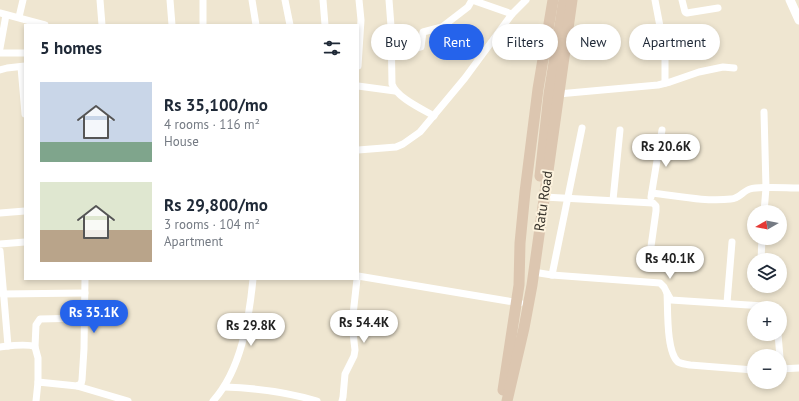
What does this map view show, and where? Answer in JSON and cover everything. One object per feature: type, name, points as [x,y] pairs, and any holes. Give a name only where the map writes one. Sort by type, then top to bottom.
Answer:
[{"type":"main road","name":"Ratu Road","points":[[501,401],[517,303],[525,192],[537,97],[552,0]]},
{"type":"main road","points":[[534,271],[530,242],[541,108],[558,0]]},
{"type":"main road","points":[[519,265],[530,242],[549,94],[564,0]]},
{"type":"main road","name":"Ratu Road","points":[[507,401],[524,328],[534,271],[572,0]]},
{"type":"street","points":[[20,17],[23,0]]},
{"type":"street","points":[[100,0],[102,24]]},
{"type":"street","points":[[170,0],[172,24]]},
{"type":"street","points":[[203,0],[203,24]]},
{"type":"street","points":[[252,0],[256,24]]},
{"type":"street","points":[[285,0],[290,24]]},
{"type":"street","points":[[323,0],[325,24]]},
{"type":"street","points":[[359,0],[361,20],[359,51]]},
{"type":"street","points":[[389,0],[390,24]]},
{"type":"street","points":[[421,48],[423,32],[442,27],[468,7],[472,0],[512,14]]},
{"type":"street","points":[[359,150],[388,149],[403,144],[420,132],[465,78],[512,14],[526,0]]},
{"type":"street","points":[[656,0],[660,24]]},
{"type":"street","points":[[682,0],[685,12],[687,13],[718,8]]},
{"type":"street","points":[[790,0],[799,20]]},
{"type":"street","points":[[0,48],[3,14],[20,17],[40,24]]},
{"type":"street","points":[[0,53],[24,53]]},
{"type":"street","points":[[392,60],[392,84],[395,91]]},
{"type":"street","points":[[665,60],[665,83]]},
{"type":"street","points":[[0,70],[23,66],[24,90]]},
{"type":"street","points":[[558,94],[658,85],[698,72],[723,67],[734,68]]},
{"type":"street","points":[[359,86],[395,91],[434,116]]},
{"type":"street","points":[[764,112],[766,188],[765,205]]},
{"type":"street","points":[[552,275],[582,128]]},
{"type":"street","points":[[613,200],[620,130]]},
{"type":"street","points":[[650,203],[662,130]]},
{"type":"street","points":[[652,193],[724,200],[734,199],[750,189],[799,188]]},
{"type":"street","points":[[544,197],[613,200],[650,203],[656,206],[648,268]]},
{"type":"street","points":[[0,213],[24,211]]},
{"type":"street","points":[[0,244],[24,242]]},
{"type":"street","points":[[727,303],[732,242]]},
{"type":"street","points":[[0,251],[8,346]]},
{"type":"street","points":[[534,271],[552,275],[660,283],[671,300],[747,305]]},
{"type":"street","points":[[359,276],[528,304]]},
{"type":"street","points":[[77,386],[81,384],[82,380],[85,280]]},
{"type":"street","points":[[213,401],[225,387],[243,343],[253,280]]},
{"type":"street","points":[[342,401],[345,374],[354,356],[355,350],[352,324],[357,280]]},
{"type":"street","points":[[4,294],[85,293]]},
{"type":"street","points":[[667,293],[669,342],[673,356],[677,361],[690,365],[747,369]]},
{"type":"street","points":[[36,401],[38,358],[35,347],[36,325],[40,320],[85,318]]},
{"type":"street","points":[[0,347],[28,345],[35,347]]},
{"type":"street","points":[[787,369],[799,368]]},
{"type":"street","points":[[38,382],[77,386],[128,401]]},
{"type":"street","points":[[225,387],[295,395],[317,401]]}]
